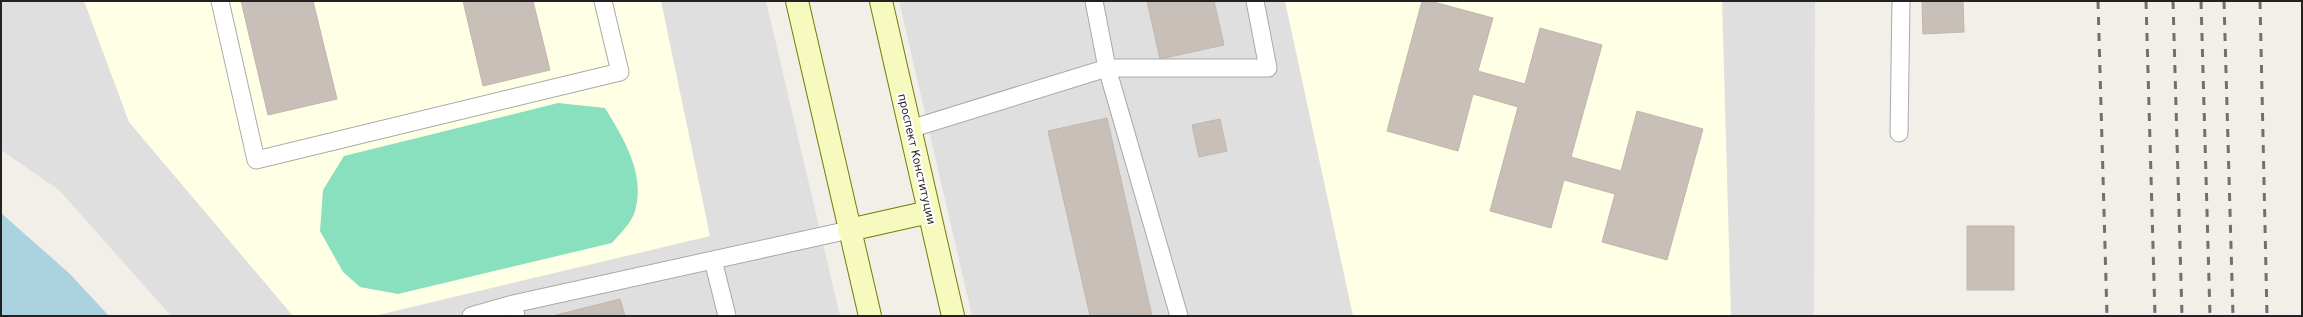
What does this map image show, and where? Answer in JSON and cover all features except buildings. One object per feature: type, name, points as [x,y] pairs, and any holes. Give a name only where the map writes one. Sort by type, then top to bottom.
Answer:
[{"type":"main road","points":[[797,1],[870,316]]},
{"type":"main road","name":"проспект Конституции","points":[[880,1],[953,316]]},
{"type":"main road","points":[[850,230],[929,212]]},
{"type":"lane","points":[[220,1],[256,160],[620,72],[603,1]]},
{"type":"lane","points":[[1094,1],[1107,68],[1179,316]]},
{"type":"lane","points":[[910,130],[1107,68],[1268,68],[1255,1]]},
{"type":"lane","points":[[1899,133],[1901,1]]},
{"type":"lane","points":[[471,316],[515,310],[713,260],[850,230]]},
{"type":"lane","points":[[713,260],[727,316]]},
{"type":"shaded area","points":[[1,1],[766,1],[840,316],[171,316],[59,190],[1,150]]},
{"type":"shaded area","points":[[84,1],[661,1],[710,236],[374,316],[293,316],[129,122]]},
{"type":"shaded area","points":[[899,1],[1815,1],[1814,316],[972,316]]},
{"type":"shaded area","points":[[1285,1],[1722,1],[1731,316],[1353,316]]},
{"type":"green space","points":[[558,103],[605,108],[632,158],[638,186],[634,214],[612,243],[398,294],[360,287],[343,272],[320,231],[323,190],[344,156]]},
{"type":"water","points":[[1,213],[70,274],[109,316],[1,316]]},
{"type":"railway","points":[[2098,1],[2107,316]]},
{"type":"railway","points":[[2146,1],[2155,316]]},
{"type":"railway","points":[[2173,1],[2182,316]]},
{"type":"railway","points":[[2201,1],[2210,316]]},
{"type":"railway","points":[[2224,1],[2233,316]]},
{"type":"railway","points":[[2260,1],[2267,316]]}]
